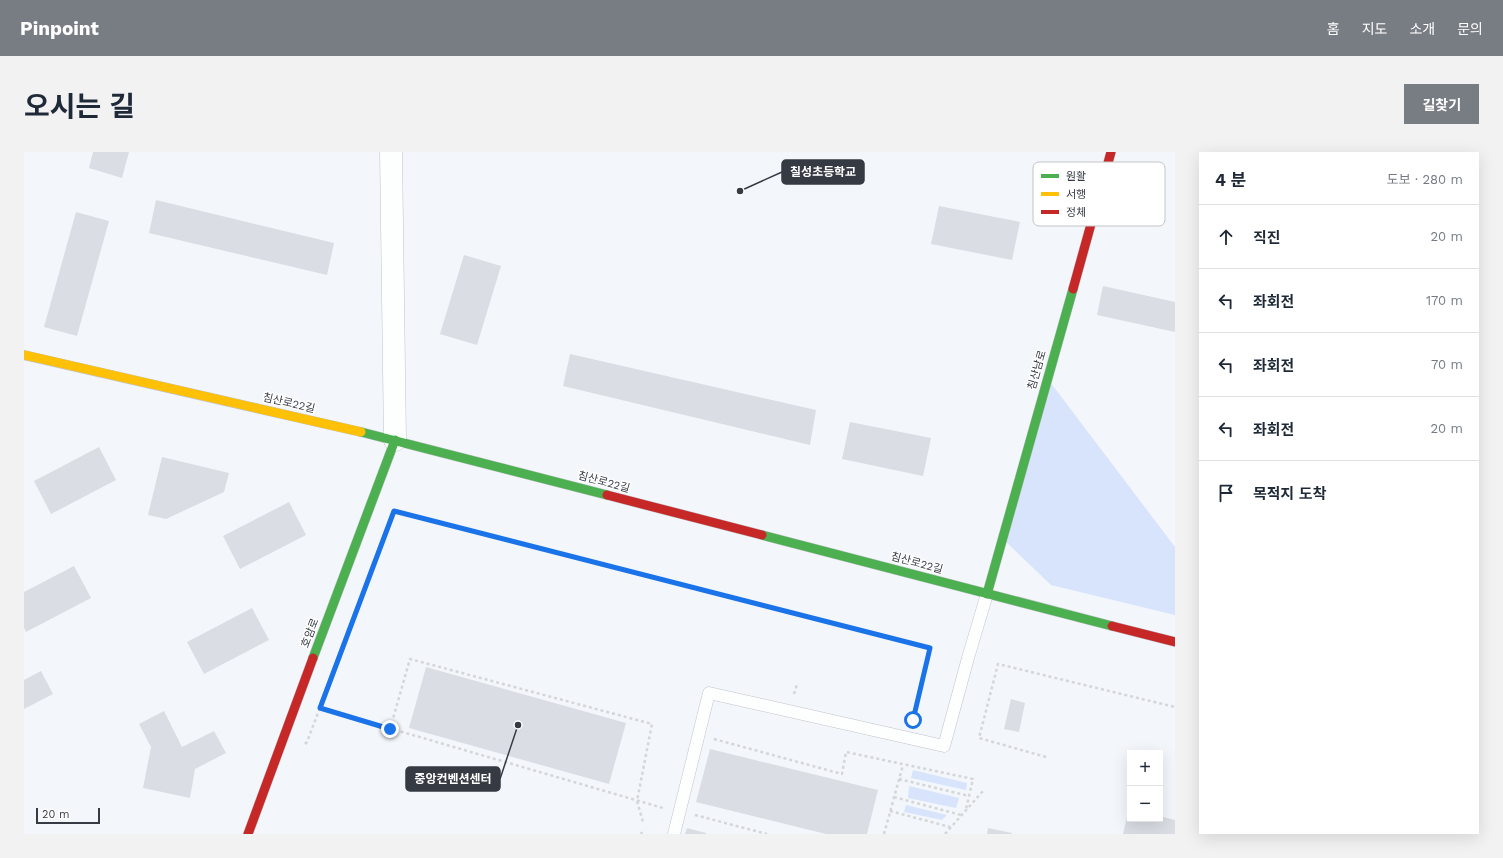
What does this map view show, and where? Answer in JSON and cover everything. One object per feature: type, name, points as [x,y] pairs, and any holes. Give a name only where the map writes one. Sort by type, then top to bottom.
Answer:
[{"type":"street","points":[[391,152],[395,440]]},
{"type":"street","name":"침산남로","points":[[1108,162],[1111,152]]},
{"type":"street","name":"침산남로","points":[[987,594],[1090,226]]},
{"type":"street","name":"침산로22길","points":[[24,355],[395,440],[1175,642]]},
{"type":"street","name":"호암로","points":[[248,834],[395,440]]},
{"type":"lane","points":[[674,834],[709,693],[944,746],[987,594]]},
{"type":"path","points":[[303,746],[307,742],[394,511],[930,648],[913,720],[906,719]]},
{"type":"path","points":[[390,729],[410,660],[652,724],[637,801],[643,822]]},
{"type":"path","points":[[1046,757],[980,738],[998,664],[1175,707]]},
{"type":"path","points":[[797,684],[793,694],[801,695]]},
{"type":"path","points":[[320,708],[668,810]]},
{"type":"path","points":[[707,737],[842,774],[846,752],[973,779],[966,809]]},
{"type":"path","points":[[884,834],[902,765]]},
{"type":"path","points":[[899,779],[969,796]]},
{"type":"path","points":[[945,834],[983,791]]},
{"type":"path","points":[[894,797],[961,815]]},
{"type":"path","points":[[890,811],[950,827]]},
{"type":"path","points":[[689,814],[767,834]]},
{"type":"shaded area","points":[[1047,378],[1175,547],[1175,615],[1051,585],[1002,538]]},
{"type":"shaded area","points":[[913,770],[967,783],[966,790],[911,778]]},
{"type":"shaded area","points":[[909,786],[959,798],[956,808],[908,798]]},
{"type":"shaded area","points":[[906,805],[947,815],[942,820],[904,812]]},
{"type":"building","points":[[93,152],[129,152],[122,178],[89,168]]},
{"type":"building","points":[[156,200],[334,243],[327,275],[149,233]]},
{"type":"building","points":[[939,206],[1020,222],[1012,260],[931,244]]},
{"type":"building","points":[[76,212],[109,221],[77,336],[44,327]]},
{"type":"building","points":[[464,255],[501,266],[477,345],[440,334]]},
{"type":"building","points":[[1103,286],[1175,302],[1175,332],[1097,315]]},
{"type":"building","points":[[570,354],[816,410],[810,445],[563,386]]},
{"type":"building","points":[[850,422],[931,438],[923,476],[842,459]]},
{"type":"building","points":[[99,447],[116,480],[51,514],[34,481]]},
{"type":"building","points":[[162,457],[229,473],[224,492],[166,519],[148,515]]},
{"type":"building","points":[[289,502],[306,535],[240,569],[223,536]]},
{"type":"building","points":[[74,566],[91,598],[26,632],[24,628],[24,592]]},
{"type":"building","points":[[252,608],[269,640],[204,674],[187,642]]},
{"type":"building","points":[[426,667],[626,723],[609,784],[409,728]]},
{"type":"building","points":[[41,671],[53,694],[24,709],[24,680]]},
{"type":"building","points":[[1011,699],[1025,703],[1019,732],[1004,729]]},
{"type":"building","points":[[164,711],[182,747],[214,731],[226,753],[195,769],[190,798],[143,788],[151,747],[139,724]]},
{"type":"building","points":[[710,749],[878,790],[867,834],[826,834],[696,802]]},
{"type":"building","points":[[1127,817],[1127,822],[1163,822],[1163,817],[1175,820],[1175,834],[1123,834]]},
{"type":"building","points":[[687,828],[706,833],[706,834],[685,834]]},
{"type":"building","points":[[988,828],[1012,833],[1012,834],[987,834]]},
{"type":"traffic: fast","points":[[987,594],[1073,289]]},
{"type":"traffic: fast","points":[[361,432],[607,495]]},
{"type":"traffic: fast","points":[[313,658],[395,440]]},
{"type":"traffic: fast","points":[[762,535],[1112,626]]},
{"type":"traffic: slow","points":[[24,355],[361,432]]},
{"type":"traffic: jam","points":[[1108,162],[1111,152]]},
{"type":"traffic: jam","points":[[1073,289],[1090,226]]},
{"type":"traffic: jam","points":[[607,495],[762,535]]},
{"type":"traffic: jam","points":[[1112,626],[1175,642]]},
{"type":"traffic: jam","points":[[248,834],[313,658]]},
{"type":"place","name":"칠성초등학교","points":[[740,191]]},
{"type":"place","name":"중앙컨벤션센터","points":[[518,725]]},
{"type":"route","points":[[390,729],[320,708],[394,511],[930,648],[913,720]]}]
